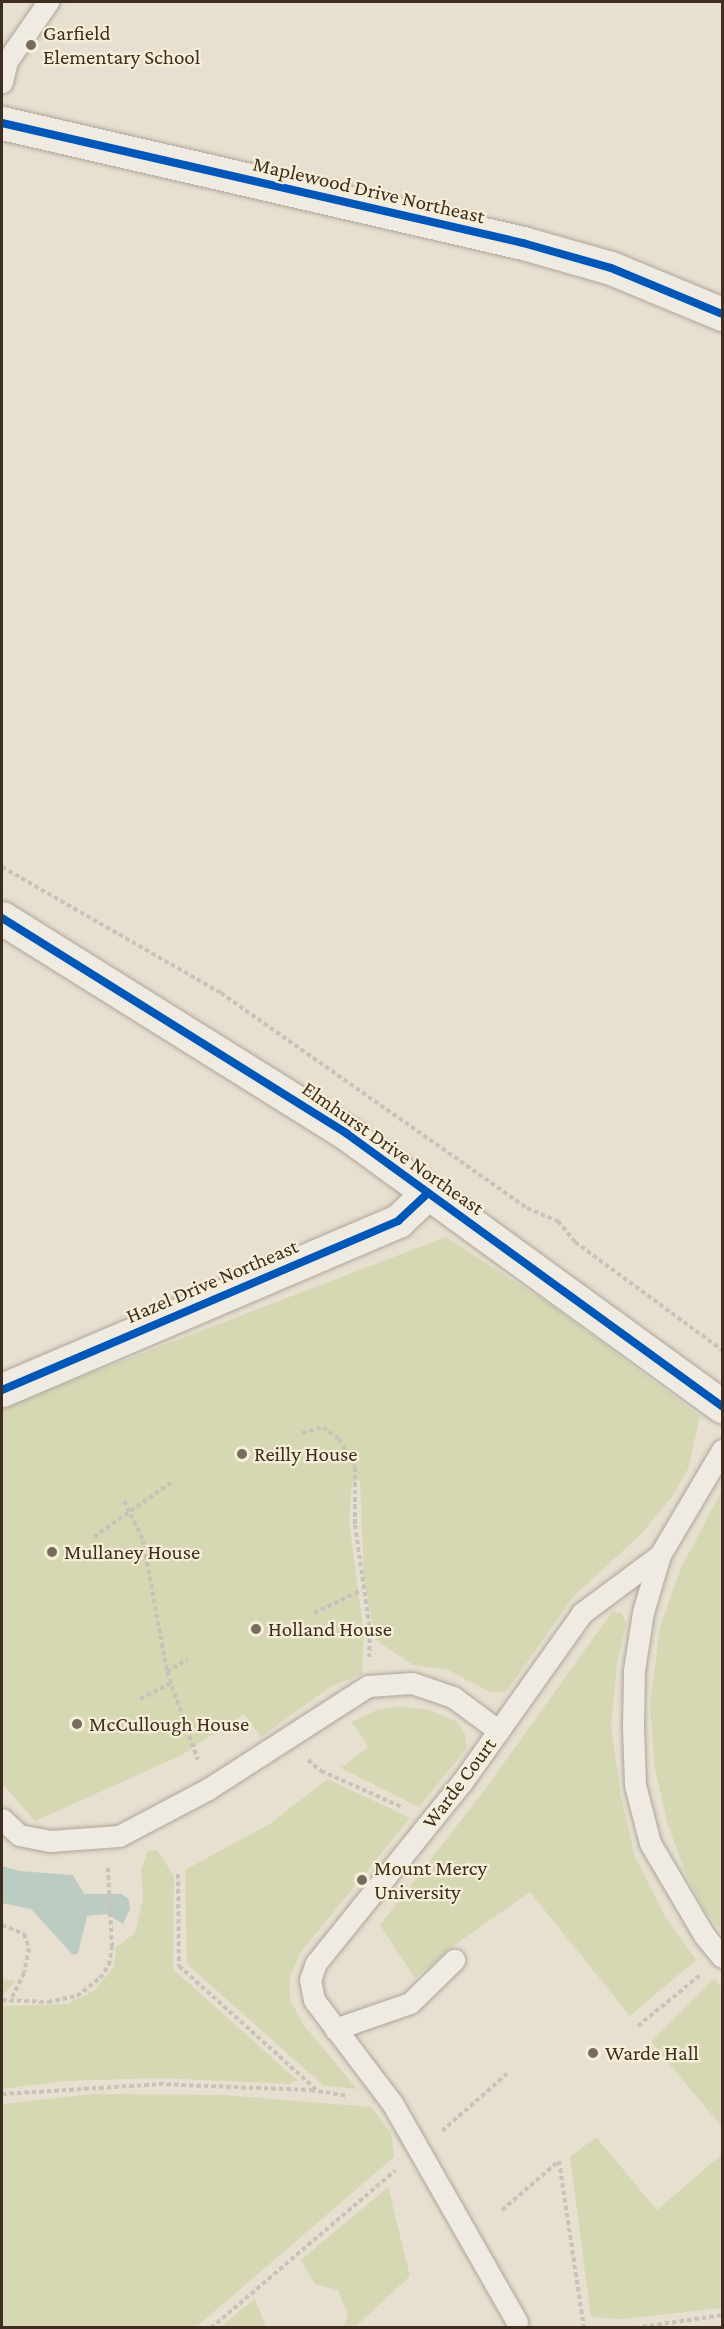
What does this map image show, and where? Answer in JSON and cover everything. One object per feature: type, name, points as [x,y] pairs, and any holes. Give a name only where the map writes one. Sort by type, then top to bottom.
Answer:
[{"type":"street","name":"Maplewood Drive Northeast","points":[[2,123],[523,243],[610,268],[723,314]]},
{"type":"street","name":"Elmhurst Drive Northeast","points":[[2,918],[346,1133],[723,1406]]},
{"type":"street","name":"Hazel Drive Northeast","points":[[2,1390],[398,1221],[428,1193]]},
{"type":"lane","points":[[2,82],[7,61],[48,2]]},
{"type":"lane","points":[[722,1957],[704,1935],[650,1843],[635,1785],[634,1670],[643,1612],[660,1555],[723,1450]]},
{"type":"lane","name":"Warde Court","points":[[517,2322],[392,2103],[314,2000],[310,1980],[316,1963],[429,1823],[582,1613],[660,1555]]},
{"type":"lane","points":[[2,1819],[19,1835],[50,1841],[119,1836],[208,1789],[368,1686],[412,1683],[453,1697],[498,1731]]},
{"type":"lane","points":[[335,2029],[410,2003],[454,1960]]},
{"type":"path","points":[[2,867],[221,993],[527,1208],[558,1221],[575,1242],[723,1350]]},
{"type":"path","points":[[302,1433],[323,1426],[339,1439],[355,1467],[355,1525],[362,1590],[370,1631],[368,1686]]},
{"type":"path","points":[[94,1537],[172,1482]]},
{"type":"path","points":[[124,1501],[143,1540],[167,1672],[208,1789]]},
{"type":"path","points":[[314,1613],[362,1590]]},
{"type":"path","points":[[167,1672],[187,1659]]},
{"type":"path","points":[[140,1699],[171,1683]]},
{"type":"path","points":[[286,1738],[321,1772],[385,1797],[429,1823]]},
{"type":"path","points":[[2,2000],[12,1998],[21,2002],[48,2002],[76,1996],[100,1978],[109,1965],[112,1947],[108,1857]]},
{"type":"path","points":[[178,1874],[179,1966],[319,2091]]},
{"type":"path","points":[[2,1925],[24,1934],[29,1948],[24,1973],[12,1998]]},
{"type":"path","points":[[638,2026],[722,1957]]},
{"type":"path","points":[[211,2328],[508,2072]]},
{"type":"path","points":[[2,2094],[159,2084],[319,2091],[392,2103]]},
{"type":"path","points":[[502,2210],[559,2162],[584,2328]]},
{"type":"path","points":[[635,2328],[723,2315]]},
{"type":"green space","points":[[446,1237],[552,1306],[700,1416],[688,1469],[672,1497],[641,1534],[573,1597],[506,1692],[490,1692],[448,1670],[413,1665],[376,1640],[364,1582],[360,1480],[352,1482],[349,1520],[364,1636],[362,1674],[330,1687],[261,1737],[244,1714],[182,1755],[35,1821],[2,1783],[2,1407]]},
{"type":"green space","points":[[722,1490],[722,1932],[704,1909],[686,1875],[667,1822],[654,1764],[650,1704],[660,1627],[681,1568]]},
{"type":"green space","points":[[612,1612],[622,1613],[626,1624],[617,1664],[611,1726],[621,1796],[635,1857],[666,1918],[696,1960],[630,2016],[530,1892],[452,1947],[415,1978],[380,1925],[486,1788]]},
{"type":"green space","points":[[400,1706],[430,1710],[457,1722],[465,1734],[467,1748],[419,1807],[341,1768],[368,1747],[352,1722],[377,1710]]},
{"type":"green space","points":[[328,1779],[410,1818],[301,1952],[290,1977],[290,2000],[303,2024],[357,2089],[324,2086],[187,1964],[185,1870],[271,1823]]},
{"type":"green space","points":[[157,1850],[174,1876],[173,1969],[297,2080],[289,2084],[161,2078],[65,2081],[2,2089],[2,2006],[67,2004],[95,1990],[114,1966],[116,1947],[135,1933],[143,1898],[141,1871],[148,1851]]},
{"type":"green space","points":[[2,1979],[16,1981],[2,1996]]},
{"type":"green space","points":[[714,1979],[722,1987],[722,2127],[651,2042]]},
{"type":"green space","points":[[93,2094],[225,2095],[371,2107],[391,2133],[394,2157],[196,2327],[2,2327],[2,2104]]},
{"type":"green space","points":[[596,2137],[657,2210],[722,2154],[722,2308],[623,2319],[591,2317],[570,2157]]},
{"type":"green space","points":[[388,2187],[410,2276],[355,2327],[343,2327],[348,2315],[338,2290],[315,2284],[301,2260]]},
{"type":"green space","points":[[255,2299],[266,2327],[220,2327]]},
{"type":"shaded area","points":[[2,1866],[19,1871],[73,1875],[84,1894],[121,1894],[129,1899],[130,1909],[123,1924],[107,1914],[87,1916],[78,1953],[73,1955],[31,1909],[2,1903]]},
{"type":"cycle path","points":[[2,123],[523,243],[611,268],[722,314]]},
{"type":"cycle path","points":[[2,918],[346,1133],[722,1406]]},
{"type":"cycle path","points":[[2,1390],[398,1221],[428,1193]]},
{"type":"place","name":"Garfield Elementary School","points":[[31,45]]},
{"type":"place","name":"Reilly House","points":[[242,1454]]},
{"type":"place","name":"Mullaney House","points":[[52,1552]]},
{"type":"place","name":"Holland House","points":[[256,1629]]},
{"type":"place","name":"McCullough House","points":[[77,1724]]},
{"type":"place","name":"Mount Mercy University","points":[[362,1880]]},
{"type":"place","name":"Warde Hall","points":[[593,2053]]}]
